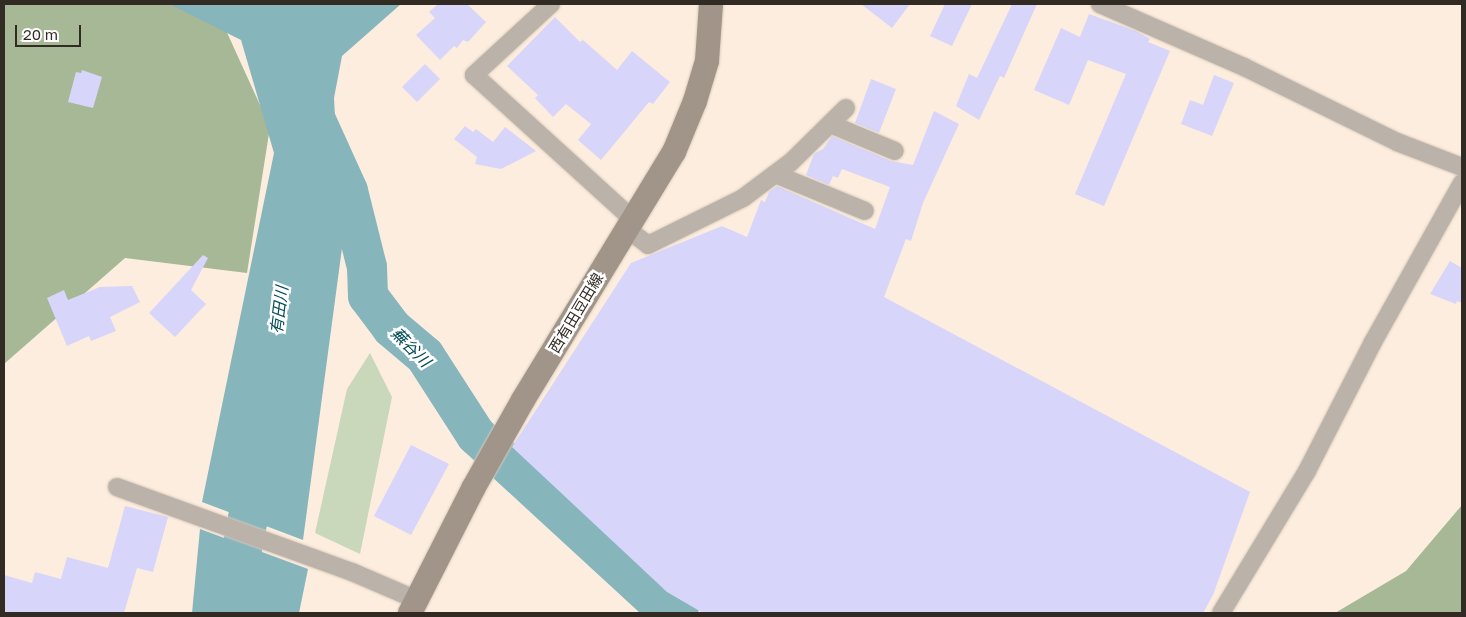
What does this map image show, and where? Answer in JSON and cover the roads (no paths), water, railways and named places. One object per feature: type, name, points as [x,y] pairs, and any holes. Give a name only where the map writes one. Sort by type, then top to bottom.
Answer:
[{"type":"main road","name":"西有田豆田線","points":[[414,607],[474,487],[523,400],[674,152],[695,101],[707,61],[711,4]]},
{"type":"street","points":[[551,4],[474,75],[629,224],[648,245],[743,198],[775,174],[846,108]]},
{"type":"street","points":[[1100,4],[1244,68],[1397,142],[1462,167]]},
{"type":"street","points":[[830,124],[895,150]]},
{"type":"street","points":[[775,174],[865,211]]},
{"type":"street","points":[[1221,613],[1307,471],[1373,342],[1462,184]]},
{"type":"street","points":[[117,487],[352,572],[414,607]]},
{"type":"water","points":[[169,4],[401,4],[342,56],[334,98],[342,248],[303,540],[202,502],[274,153],[241,40]]},
{"type":"water","points":[[200,529],[308,569],[299,613],[192,613]]},
{"type":"waterway","name":"蕪谷川","points":[[314,116],[348,191],[367,267],[368,296],[392,328],[425,356],[476,435],[659,603],[679,613]]},
{"type":"waterway","name":"有田川","points":[[230,613],[258,465]]}]
